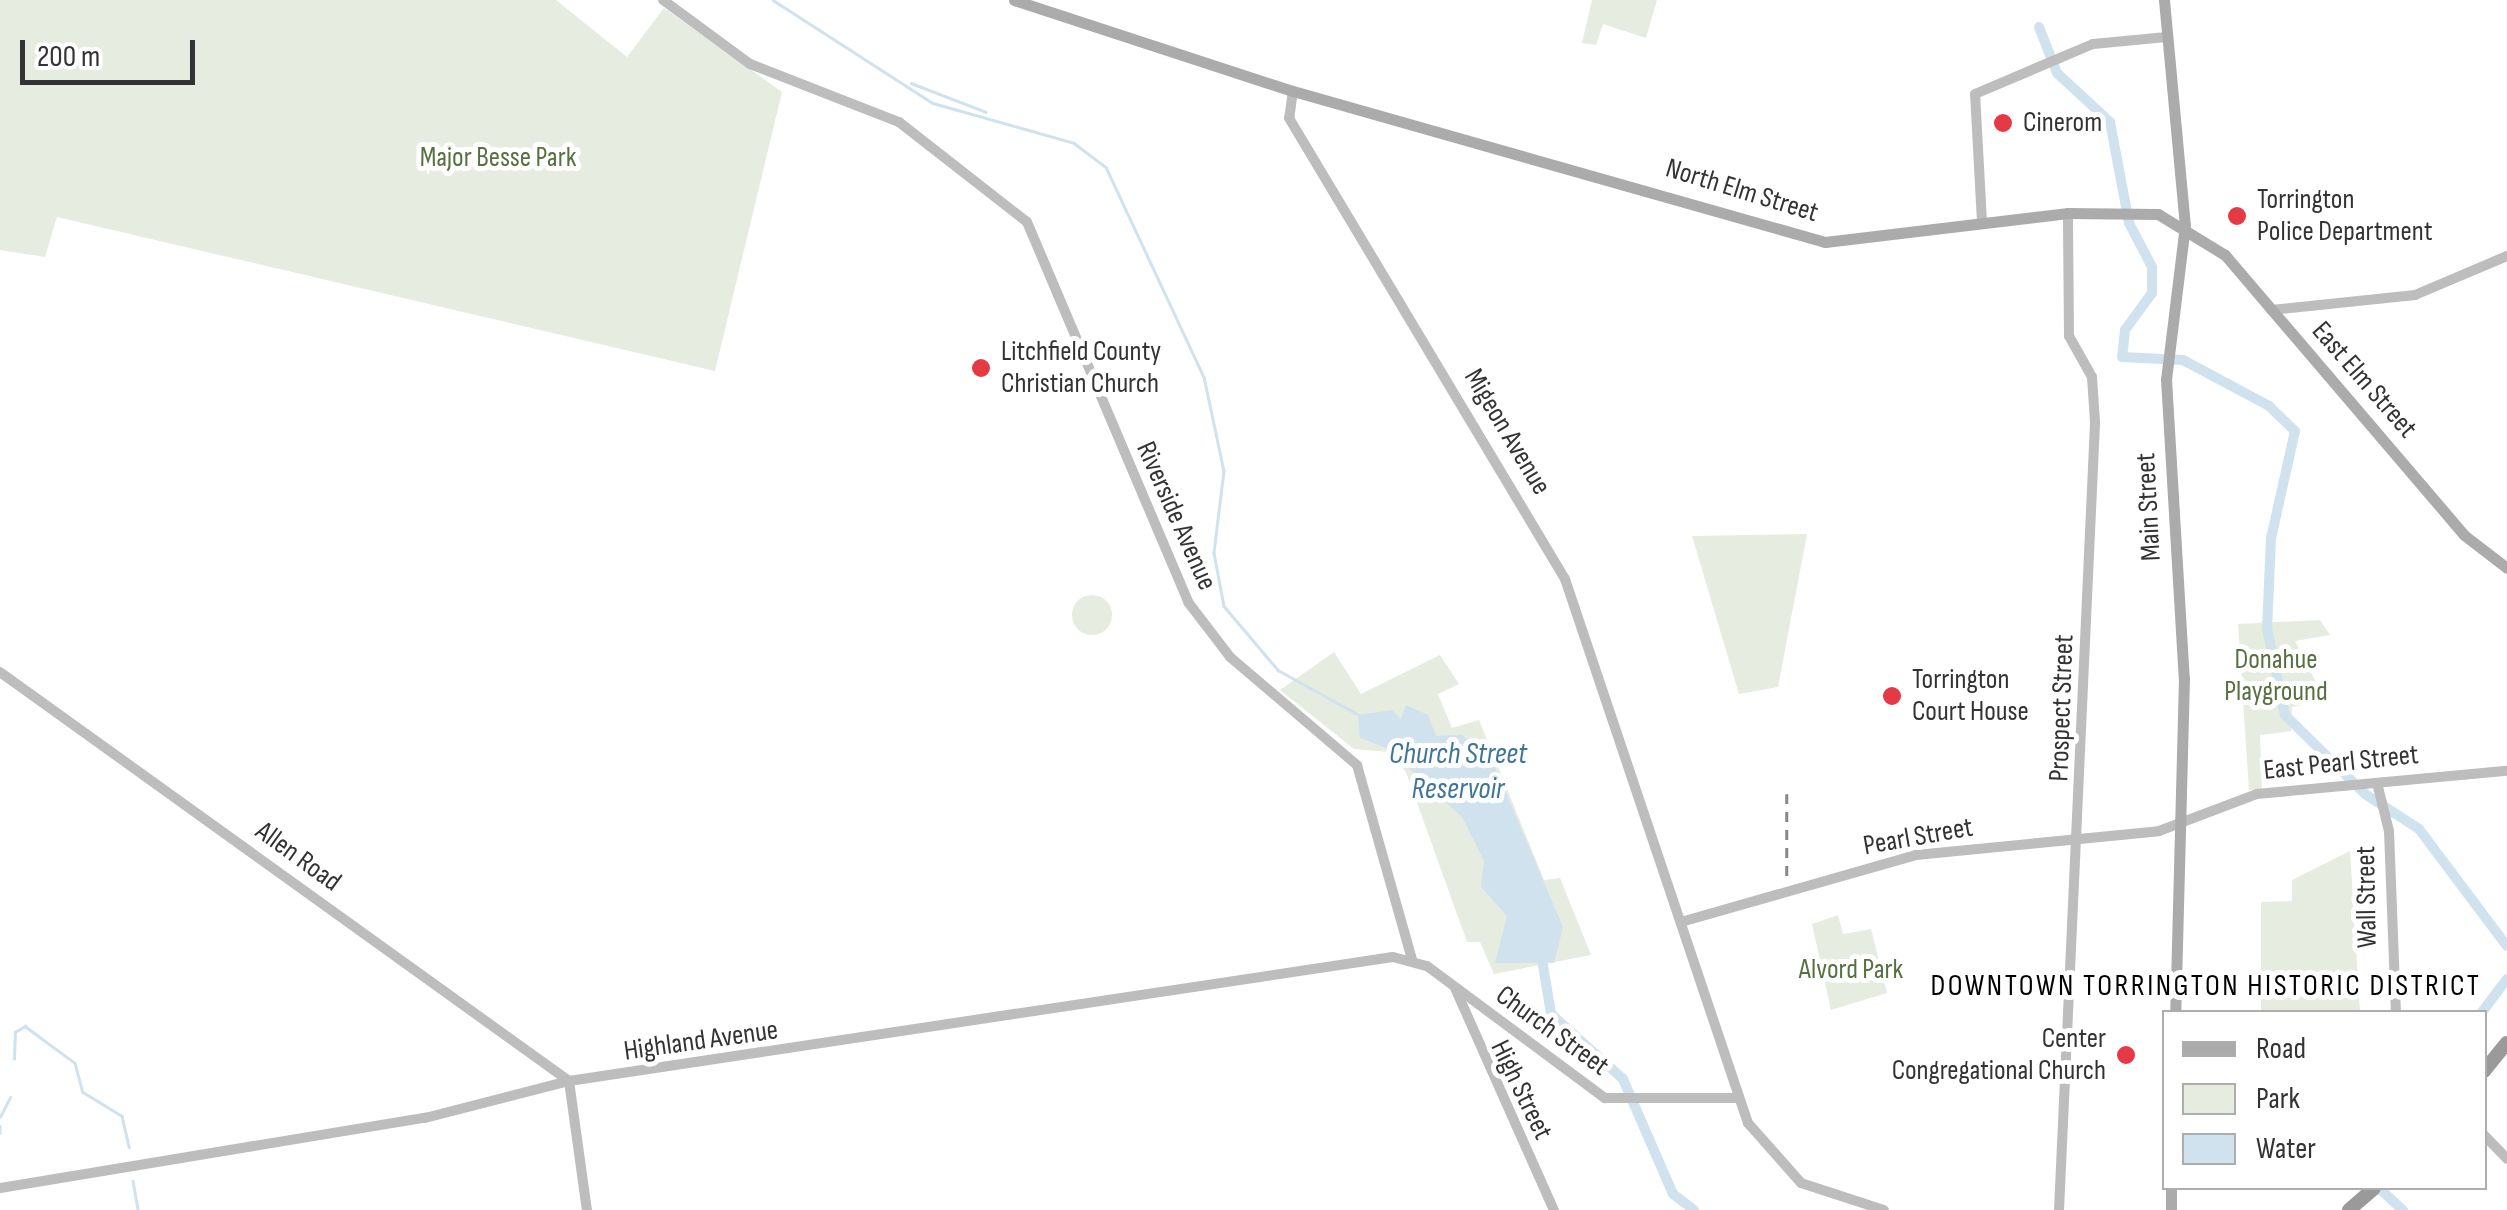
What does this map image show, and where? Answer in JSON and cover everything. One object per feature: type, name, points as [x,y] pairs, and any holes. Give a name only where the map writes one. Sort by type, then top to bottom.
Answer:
[{"type":"highway","points":[[2487,1067],[2507,1044]]},
{"type":"highway","points":[[2349,1210],[2371,1190]]},
{"type":"main road","points":[[1014,0],[1293,92]]},
{"type":"main road","name":"Main Street","points":[[2164,0],[2184,225],[2184,261],[2168,358],[2184,820],[2175,1010]]},
{"type":"main road","name":"North Elm Street","points":[[1293,92],[1825,242],[2118,210],[2158,214],[2184,225]]},
{"type":"main road","points":[[2158,214],[2181,198]]},
{"type":"main road","name":"East Elm Street","points":[[2184,225],[2225,255],[2464,534],[2507,568]]},
{"type":"main road","points":[[2184,261],[2200,248],[2225,255]]},
{"type":"street","name":"Riverside Avenue","points":[[664,0],[750,64],[899,122],[1027,222],[1188,602],[1230,657],[1357,765],[1412,959]]},
{"type":"street","points":[[1982,222],[1972,97],[2056,57],[2167,37]]},
{"type":"street","name":"Migeon Avenue","points":[[1293,92],[1289,118],[1565,579],[1737,1098],[1756,1137],[1800,1183],[1884,1210]]},
{"type":"street","name":"Prospect Street","points":[[2058,1210],[2079,838],[2095,402],[2088,366],[2069,336],[2068,213]]},
{"type":"street","points":[[2271,310],[2415,295],[2507,256]]},
{"type":"street","name":"Allen Road","points":[[0,672],[569,1080]]},
{"type":"street","name":"East Pearl Street","points":[[2184,820],[2257,794],[2507,770]]},
{"type":"street","name":"Wall Street","points":[[2373,783],[2385,814],[2396,1010]]},
{"type":"street","name":"Pearl Street","points":[[1681,922],[1916,855],[2168,829],[2184,820]]},
{"type":"street","name":"Church Street","points":[[1412,959],[1613,1100],[1737,1098]]},
{"type":"street","name":"Highland Avenue","points":[[0,1188],[425,1118],[569,1080],[1002,1022],[1314,966],[1412,959]]},
{"type":"street","name":"High Street","points":[[1454,988],[1554,1210]]},
{"type":"street","points":[[569,1080],[587,1210]]},
{"type":"street","points":[[2487,1137],[2507,1158]]},
{"type":"green space","name":"Major Besse Park","points":[[0,0],[556,0],[627,57],[664,8],[782,92],[715,371],[57,217],[45,257],[0,250]]},
{"type":"green space","points":[[1592,0],[1657,0],[1646,38],[1603,24],[1596,45],[1582,43]]},
{"type":"green space","points":[[1807,534],[1778,687],[1739,694],[1692,536]]},
{"type":"green space","points":[[1092,595],[1106,601],[1112,615],[1106,629],[1092,635],[1078,629],[1072,615],[1078,601]]},
{"type":"green space","name":"Donahue Playground","points":[[2320,620],[2330,635],[2295,641],[2325,700],[2292,707],[2291,731],[2260,735],[2262,789],[2249,790],[2238,624]]},
{"type":"green space","points":[[1334,652],[1361,694],[1440,655],[1459,684],[1438,694],[1452,728],[1479,720],[1544,880],[1560,878],[1591,955],[1494,974],[1480,942],[1467,942],[1406,772],[1389,752],[1354,749],[1280,690]]},
{"type":"green space","points":[[2350,851],[2360,1010],[2261,1010],[2261,902],[2292,901],[2292,880]]},
{"type":"green space","name":"Alvord Park","points":[[1838,915],[1843,934],[1871,929],[1887,993],[1831,1010],[1812,924]]},
{"type":"water","name":"Church Street Reservoir","points":[[1406,705],[1428,715],[1436,736],[1462,735],[1492,760],[1563,927],[1554,963],[1495,963],[1507,916],[1481,887],[1484,861],[1462,817],[1387,748],[1360,738],[1358,715],[1392,710],[1401,719]]},
{"type":"waterway","points":[[773,0],[933,103],[1074,143],[1106,167],[1204,377],[1224,471],[1214,553],[1224,606],[1278,670],[1361,716]]},
{"type":"waterway","points":[[2039,27],[2057,73],[2110,122],[2129,223],[2152,267],[2152,293],[2125,330],[2122,357],[2183,360],[2269,406],[2295,431],[2271,538],[2267,628],[2285,715],[2365,794],[2419,829],[2507,946]]},
{"type":"waterway","points":[[911,83],[986,112]]},
{"type":"waterway","points":[[1543,965],[1551,1014],[1623,1079],[1673,1194],[1694,1210]]},
{"type":"waterway","points":[[2484,1010],[2507,979]]},
{"type":"waterway","points":[[14,1059],[15,1032],[25,1026],[75,1063],[83,1092],[122,1116],[129,1147]]},
{"type":"waterway","points":[[0,1117],[10,1097]]},
{"type":"waterway","points":[[0,1126],[0,1133]]},
{"type":"waterway","points":[[133,1181],[138,1210]]},
{"type":"waterway","points":[[2381,1190],[2403,1210]]},
{"type":"railway","points":[[1787,794],[1787,881]]},
{"type":"place","name":"Cinerom","points":[[2003,123]]},
{"type":"place","name":"Torrington Police Department","points":[[2237,216]]},
{"type":"place","name":"Litchfield County Christian Church","points":[[981,368]]},
{"type":"place","name":"Torrington Court House","points":[[1892,696]]},
{"type":"place","name":"Center Congregational Church","points":[[2126,1055]]},
{"type":"district","name":"DOWNTOWN TORRINGTON HISTORIC DISTRICT","points":[[2206,986]]}]
